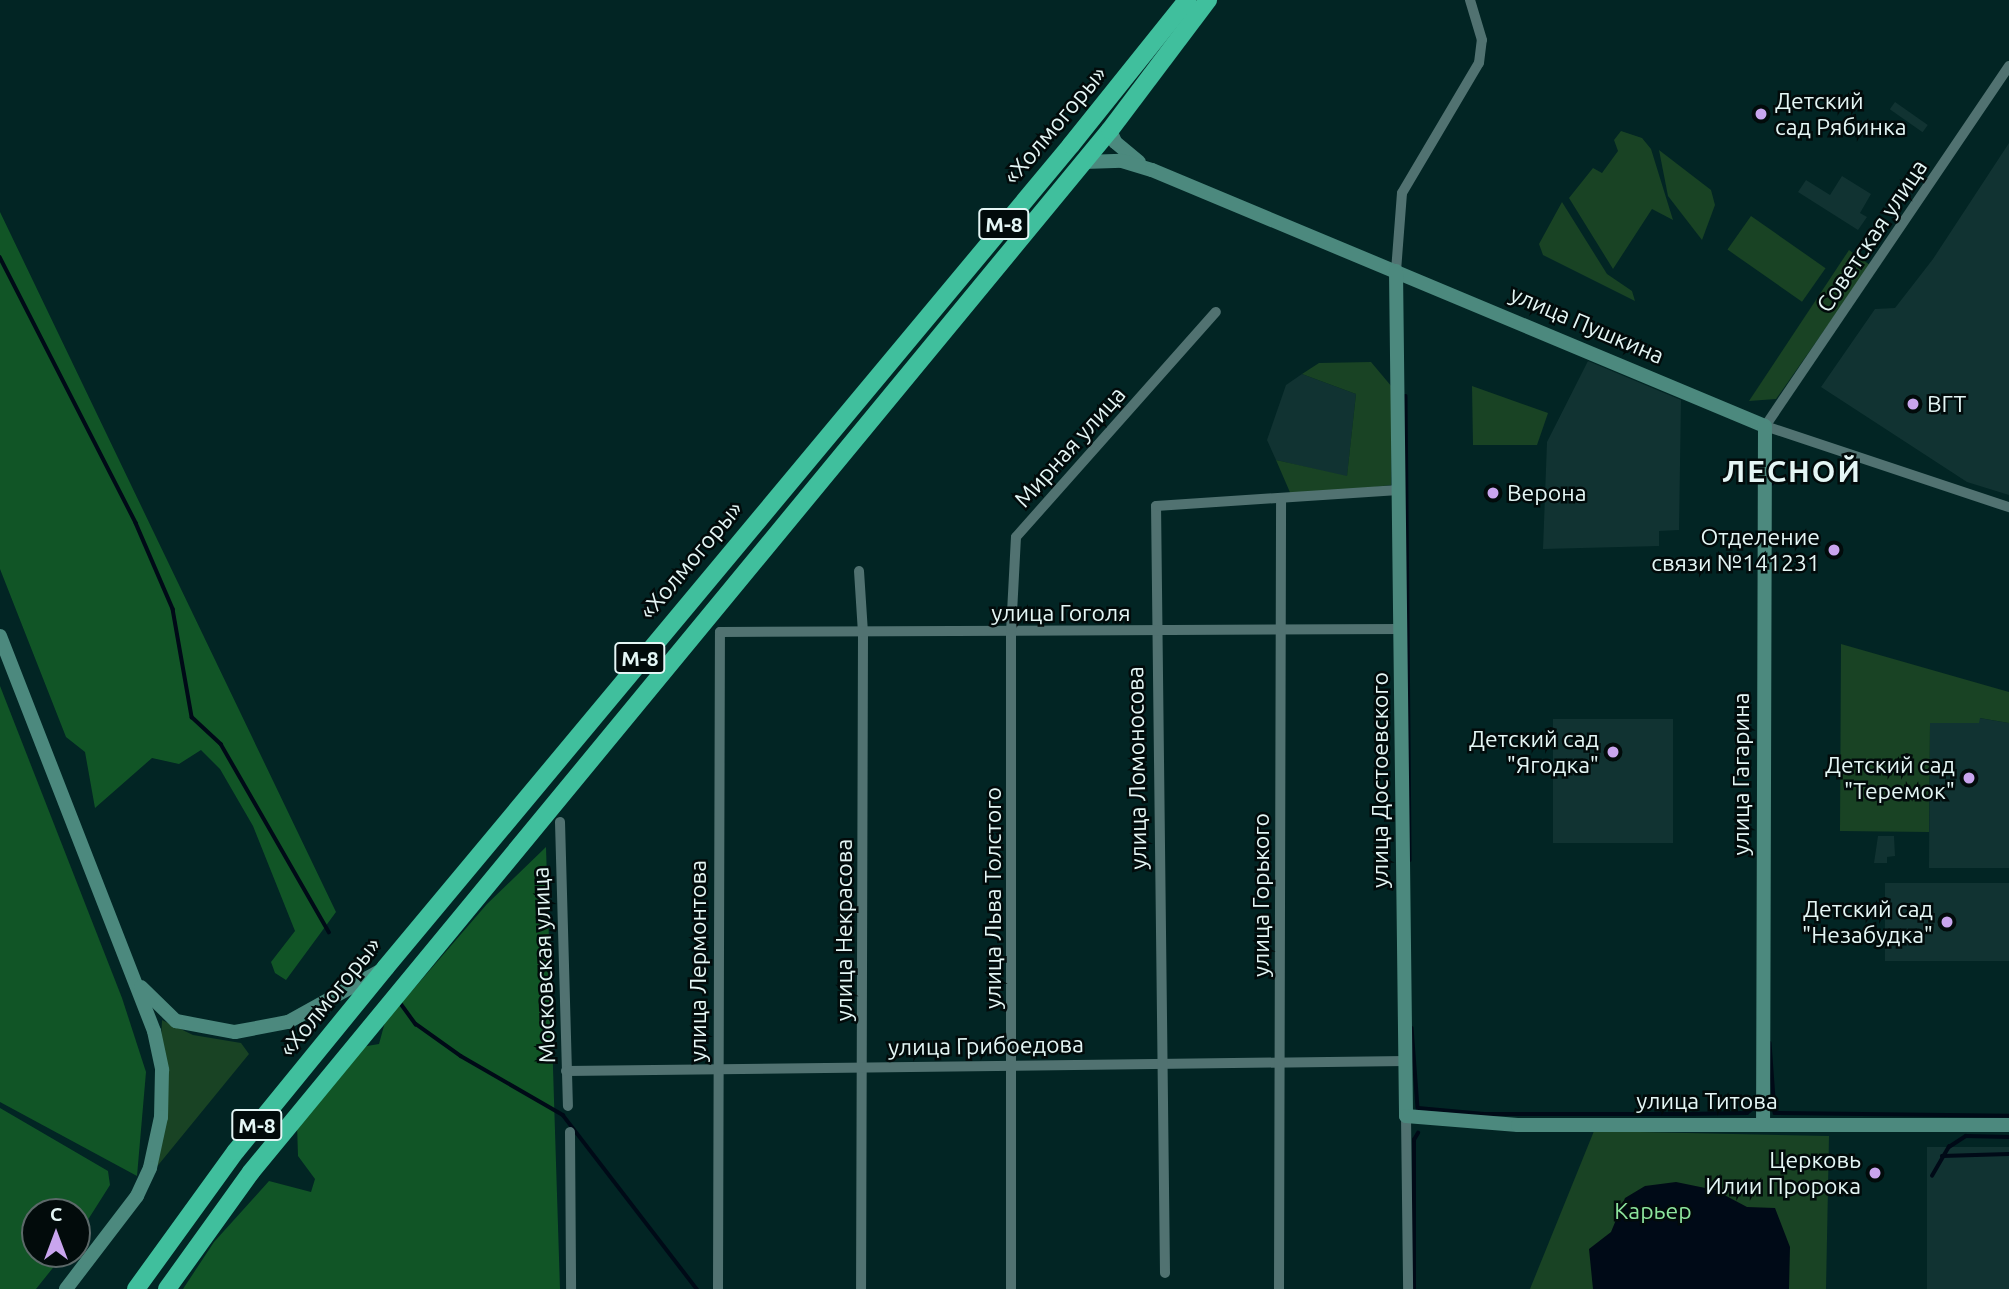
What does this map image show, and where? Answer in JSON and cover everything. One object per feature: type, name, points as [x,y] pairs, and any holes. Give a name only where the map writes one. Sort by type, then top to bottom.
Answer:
[{"type":"highway","name":"«Холмогоры»","points":[[136,1289],[236,1151],[386,967],[1071,145],[1187,0]]},
{"type":"highway","name":"«Холмогоры»","points":[[167,1289],[251,1172],[1084,162],[1208,0]]},
{"type":"street","points":[[1396,271],[1402,193],[1479,62],[1482,40],[1469,0]]},
{"type":"street","name":"Советская улица","points":[[1765,426],[2009,66]]},
{"type":"street","points":[[1110,130],[1127,155],[1152,170]]},
{"type":"street","points":[[1084,162],[1122,161],[1152,170]]},
{"type":"street","name":"улица Пушкина","points":[[1152,170],[1765,426],[2009,507]]},
{"type":"street","name":"улица Достоевского","points":[[1396,271],[1408,1289]]},
{"type":"street","name":"Мирная улица","points":[[1011,632],[1016,537],[1216,312]]},
{"type":"street","name":"улица Гагарина","points":[[1763,1123],[1765,426]]},
{"type":"street","name":"улица Ломоносова","points":[[1165,1273],[1154,631],[1156,506],[1281,501],[1398,490]]},
{"type":"street","name":"улица Горького","points":[[1279,1289],[1281,501]]},
{"type":"street","name":"улица Некрасова","points":[[859,571],[863,633],[861,1289]]},
{"type":"street","name":"улица Гоголя","points":[[720,632],[1401,629]]},
{"type":"street","name":"улица Лермонтова","points":[[718,1289],[716,1070],[720,632]]},
{"type":"street","name":"улица Льва Толстого","points":[[1011,632],[1014,1066],[1011,1289]]},
{"type":"street","points":[[0,636],[154,1031],[162,1070],[161,1117],[150,1168],[137,1196],[66,1289]]},
{"type":"street","name":"Московская улица","points":[[560,822],[568,1106]]},
{"type":"street","points":[[132,976],[176,1021],[235,1032],[288,1022],[386,967]]},
{"type":"street","name":"улица Грибоедова","points":[[566,1071],[1406,1061]]},
{"type":"street","name":"улица Титова","points":[[1406,1116],[1518,1125],[2009,1125]]},
{"type":"street","points":[[570,1132],[571,1289]]},
{"type":"shaded area","points":[[1895,102],[1928,125],[1923,132],[1890,109]]},
{"type":"shaded area","points":[[2009,143],[2009,495],[1967,482],[1821,387],[1875,309],[1895,308],[1933,259]]},
{"type":"shaded area","points":[[1842,176],[1871,194],[1860,213],[1867,217],[1858,230],[1798,192],[1806,180],[1830,195]]},
{"type":"shaded area","points":[[1588,361],[1681,400],[1679,530],[1659,531],[1659,546],[1543,549],[1547,442]]},
{"type":"shaded area","points":[[1302,374],[1356,394],[1347,477],[1276,460],[1267,440],[1286,385]]},
{"type":"shaded area","name":"Детский сад \"Теремок\"","points":[[1979,718],[2009,723],[2009,868],[1929,868],[1930,722],[1979,723]]},
{"type":"shaded area","name":"Детский сад \"Ягодка\"","points":[[1553,719],[1673,719],[1673,843],[1553,843]]},
{"type":"shaded area","points":[[1878,836],[1894,836],[1895,856],[1887,857],[1887,863],[1874,863]]},
{"type":"shaded area","name":"Детский сад \"Незабудка\"","points":[[1885,883],[2009,883],[2009,961],[1885,961]]},
{"type":"shaded area","points":[[1927,1147],[2009,1147],[2009,1289],[1927,1289]]},
{"type":"shaded area","points":[[1676,1182],[1715,1190],[1747,1207],[1775,1208],[1790,1247],[1789,1289],[1593,1289],[1589,1249],[1611,1232],[1625,1198],[1645,1186]]},
{"type":"green space","points":[[1621,131],[1642,138],[1651,149],[1673,220],[1652,209],[1613,269],[1569,198],[1593,168],[1602,173],[1618,151],[1614,140]]},
{"type":"green space","points":[[1659,150],[1711,190],[1715,205],[1702,240],[1668,196]]},
{"type":"green space","points":[[1562,202],[1607,274],[1632,291],[1635,301],[1543,255],[1539,244]]},
{"type":"green space","points":[[0,212],[336,912],[286,980],[275,973],[271,962],[295,931],[253,826],[220,769],[201,750],[179,764],[152,758],[95,808],[85,752],[66,737],[0,569]]},
{"type":"green space","points":[[1751,216],[1826,268],[1802,302],[1727,250]]},
{"type":"green space","points":[[1849,250],[1870,265],[1776,399],[1749,401]]},
{"type":"green space","points":[[1371,362],[1392,387],[1391,485],[1292,497],[1276,460],[1347,476],[1356,394],[1302,374],[1319,363]]},
{"type":"green space","points":[[1472,386],[1548,413],[1537,445],[1473,445]]},
{"type":"green space","points":[[1841,644],[2009,692],[2009,723],[1980,718],[1979,723],[1930,723],[1929,832],[1840,831]]},
{"type":"green space","points":[[0,686],[122,998],[146,1072],[137,1176],[0,1102]]},
{"type":"green space","points":[[546,847],[560,1289],[183,1289],[214,1242],[269,1181],[311,1192],[315,1179],[298,1156],[297,1125],[361,1047],[379,1044],[385,1022],[487,904]]},
{"type":"green space","points":[[162,1020],[193,1035],[241,1043],[249,1054],[155,1169]]},
{"type":"green space","points":[[0,1108],[108,1171],[110,1185],[91,1215],[91,1198],[21,1198],[21,1268],[53,1268],[36,1289],[0,1289]]},
{"type":"green space","name":"Карьер","points":[[1594,1131],[1829,1136],[1826,1289],[1530,1289]]},
{"type":"waterway","points":[[0,257],[136,523],[173,609],[192,717],[221,744],[329,932]]},
{"type":"waterway","points":[[1406,396],[1410,860]]},
{"type":"waterway","points":[[1772,468],[1772,484]]},
{"type":"waterway","points":[[399,1001],[416,1024],[461,1056],[563,1115],[697,1289]]},
{"type":"waterway","points":[[1412,1028],[1418,1108],[1484,1114],[1686,1114],[1747,1113],[1756,1106]]},
{"type":"waterway","points":[[1770,1043],[1775,1113],[2009,1116]]},
{"type":"waterway","points":[[1414,1289],[1414,1140],[1418,1133]]},
{"type":"waterway","points":[[1932,1176],[1949,1147],[1966,1136],[2009,1137]]},
{"type":"waterway","points":[[1942,1156],[2009,1154]]},
{"type":"place","name":"Детский сад Рябинка","points":[[1761,114]]},
{"type":"place","name":"ВГТ","points":[[1913,404]]},
{"type":"place","name":"Верона","points":[[1493,493]]},
{"type":"place","name":"Отделение связи №141231","points":[[1834,550]]},
{"type":"place","name":"Детский сад \"Ягодка\"","points":[[1613,752]]},
{"type":"place","name":"Детский сад \"Теремок\"","points":[[1969,778]]},
{"type":"place","name":"Детский сад \"Незабудка\"","points":[[1947,922]]},
{"type":"place","name":"Церковь Илии Пророка","points":[[1875,1173]]},
{"type":"district","name":"ЛЕСНОЙ","points":[[1792,471]]}]
